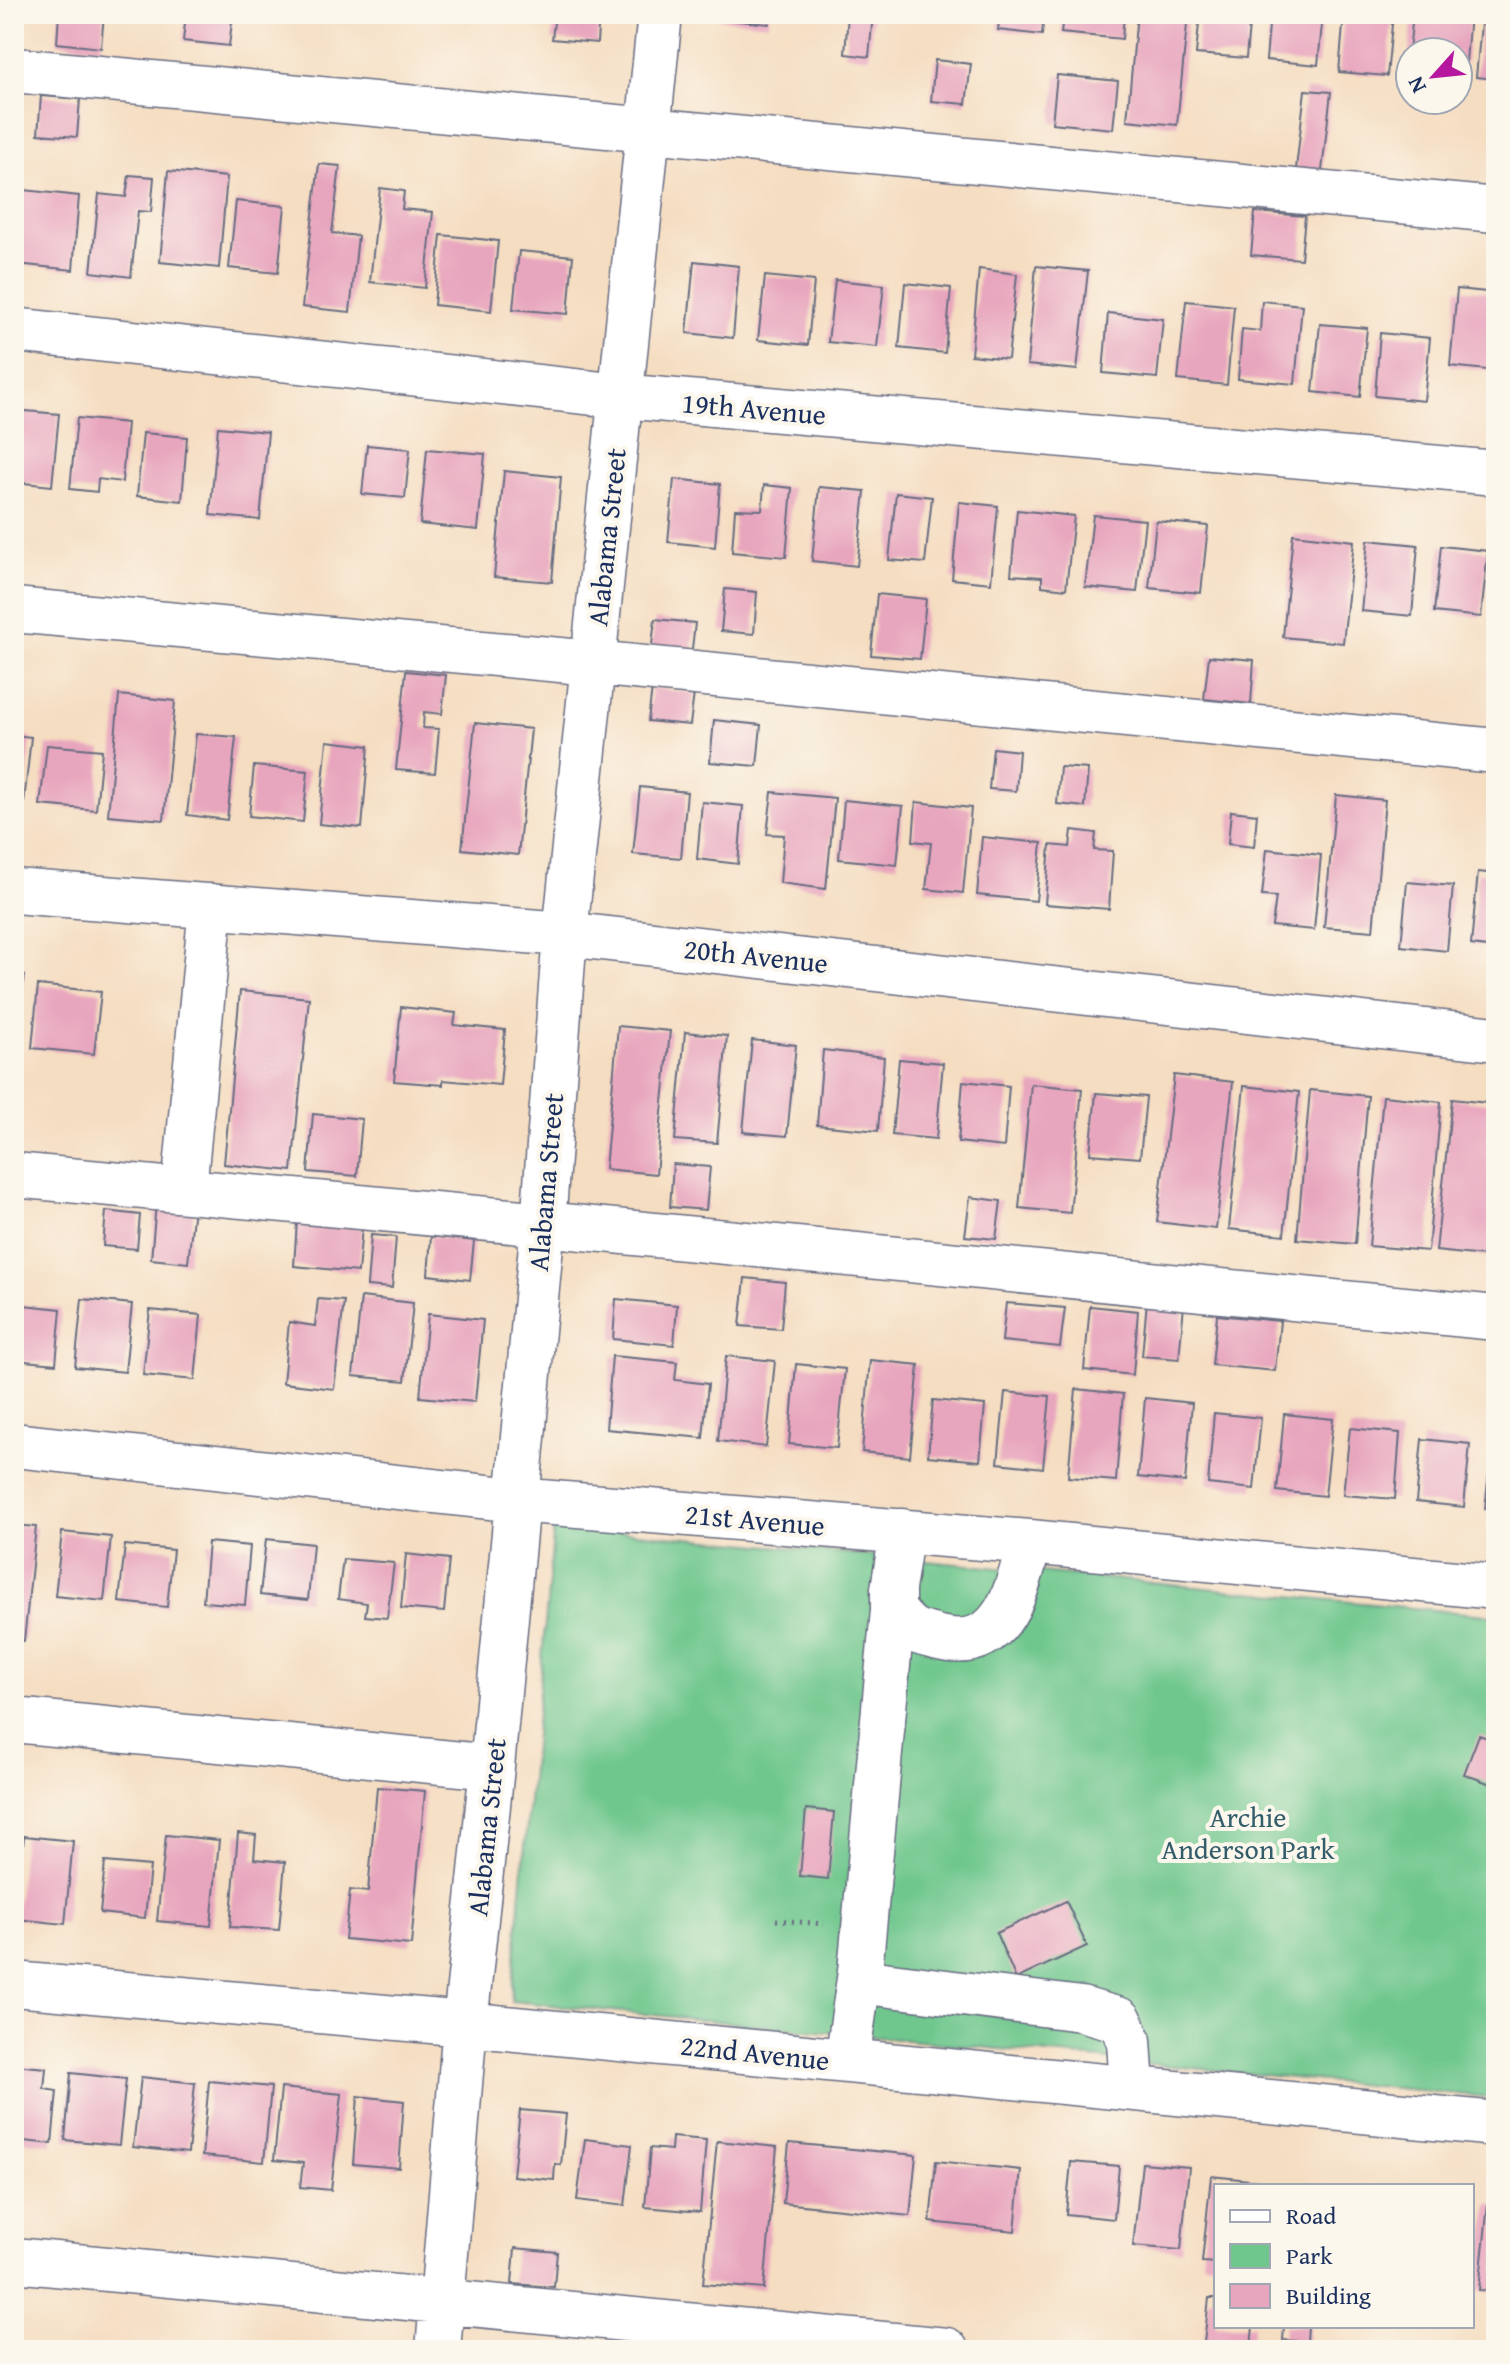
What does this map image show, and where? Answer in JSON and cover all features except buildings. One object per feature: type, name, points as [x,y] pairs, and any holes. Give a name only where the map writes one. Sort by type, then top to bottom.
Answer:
[{"type":"street","name":"Alabama Street","points":[[438,2350],[465,2024],[543,1224],[565,934],[660,14]]},
{"type":"street","points":[[14,70],[1496,210]]},
{"type":"street","name":"19th Avenue","points":[[14,330],[621,396],[1496,473]]},
{"type":"street","points":[[14,610],[1496,751]]},
{"type":"street","name":"20th Avenue","points":[[14,891],[565,934],[1496,1039]]},
{"type":"street","points":[[184,1190],[211,906]]},
{"type":"street","points":[[14,1175],[1496,1318]]},
{"type":"street","name":"21st Avenue","points":[[14,1445],[516,1500],[1030,1542],[1496,1587]]},
{"type":"street","points":[[847,2061],[859,1981],[893,1589],[902,1531]]},
{"type":"street","points":[[893,1610],[910,1630],[954,1641],[990,1633],[1011,1605],[1030,1542]]},
{"type":"street","points":[[14,1720],[492,1767]]},
{"type":"street","points":[[859,1981],[1081,2009],[1120,2020],[1129,2041],[1132,2088]]},
{"type":"street","name":"22nd Avenue","points":[[14,1984],[465,2024],[1496,2124]]},
{"type":"street","points":[[14,2260],[946,2350]]},
{"type":"green space","name":"Archie Anderson Park","points":[[554,1525],[1496,1616],[1496,2098],[511,2001]]}]
